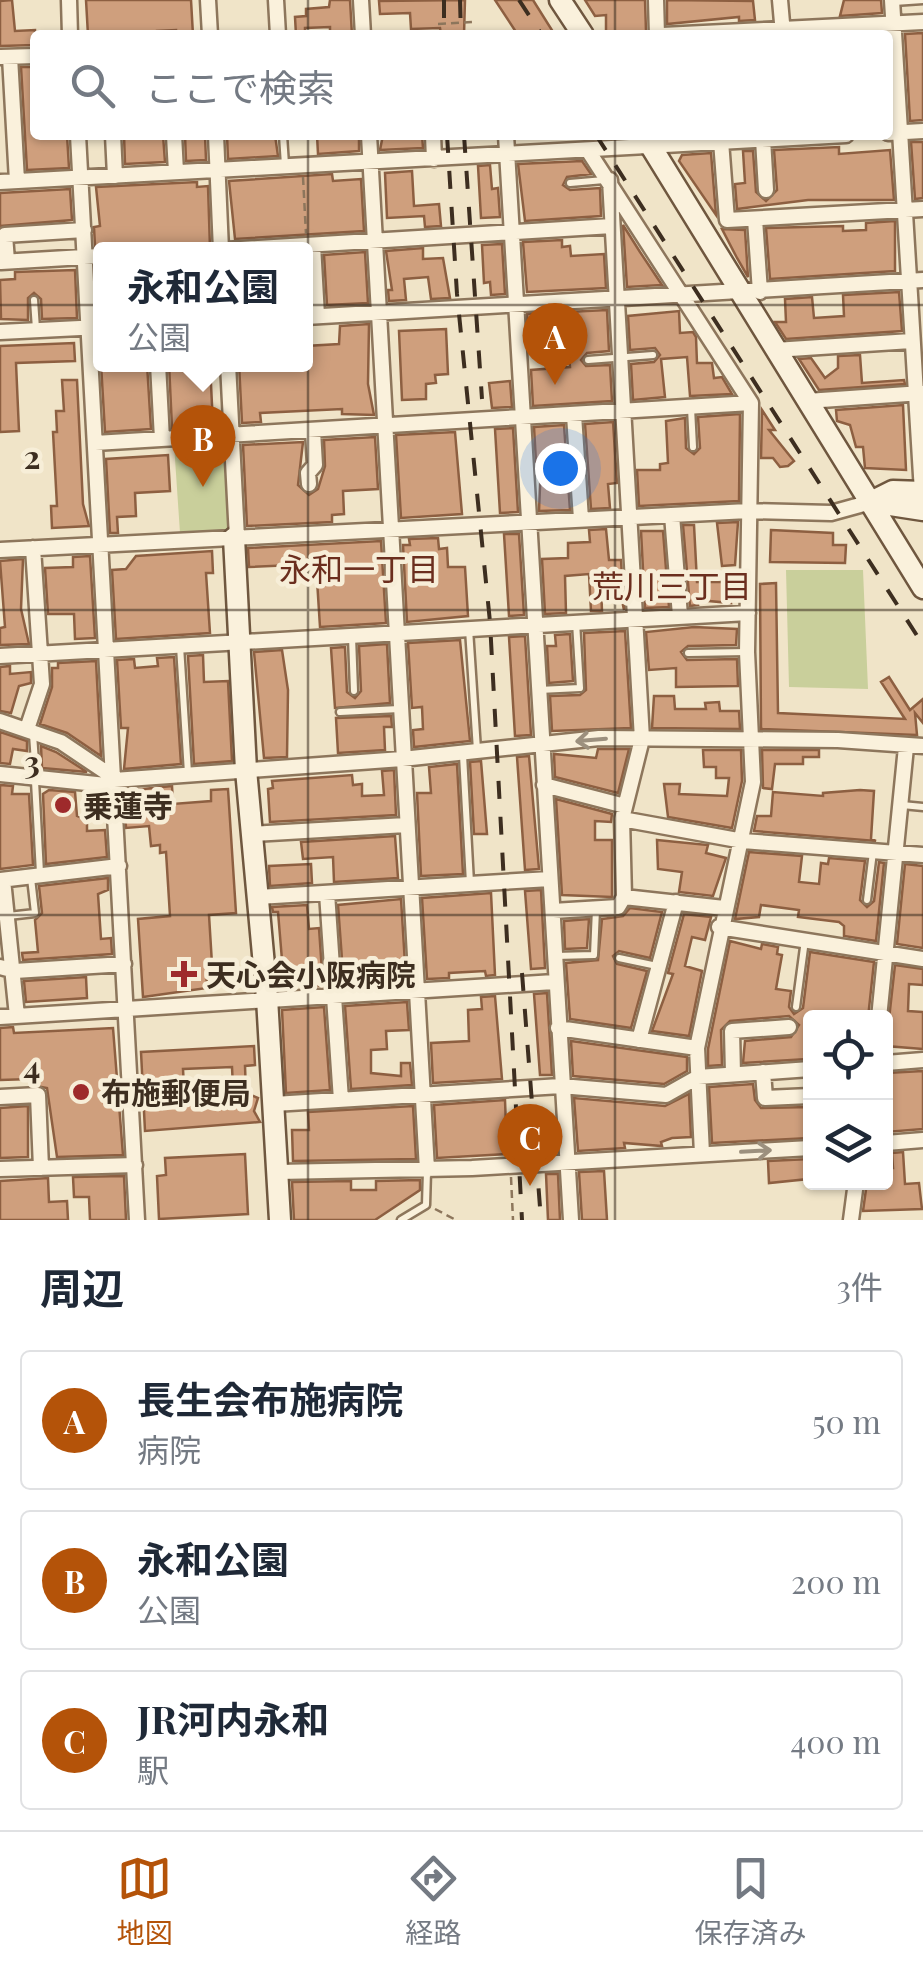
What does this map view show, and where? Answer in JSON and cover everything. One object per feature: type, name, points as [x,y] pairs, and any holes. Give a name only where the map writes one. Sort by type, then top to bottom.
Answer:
[{"type":"street","points":[[68,0],[70,30]]},
{"type":"street","points":[[208,0],[210,30]]},
{"type":"street","points":[[276,0],[278,30]]},
{"type":"street","points":[[361,0],[363,30]]},
{"type":"street","points":[[560,0],[580,30]]},
{"type":"street","points":[[656,0],[659,30]]},
{"type":"street","points":[[780,0],[782,30]]},
{"type":"street","points":[[0,550],[748,511],[831,514],[893,492],[922,492],[919,393],[911,341],[915,280],[894,132],[892,1]]},
{"type":"street","points":[[852,30],[923,22]]},
{"type":"street","points":[[17,181],[5,57],[30,56]]},
{"type":"street","points":[[894,132],[923,131]]},
{"type":"street","points":[[78,140],[84,230],[93,256],[3,262],[5,235],[84,230]]},
{"type":"street","points":[[113,140],[115,176]]},
{"type":"street","points":[[174,140],[176,172]]},
{"type":"street","points":[[216,140],[223,242]]},
{"type":"street","points":[[369,140],[427,1170]]},
{"type":"street","points":[[433,140],[434,159]]},
{"type":"street","points":[[503,140],[570,1220]]},
{"type":"street","points":[[0,182],[589,152],[641,140]]},
{"type":"street","points":[[651,140],[696,223],[749,292],[775,350],[917,568],[923,588]]},
{"type":"street","points":[[698,140],[763,140],[766,190]]},
{"type":"street","points":[[722,141],[727,220]]},
{"type":"street","points":[[589,152],[610,179],[751,403],[747,652],[753,782],[743,841],[719,927],[697,1048],[702,1154]]},
{"type":"street","points":[[553,911],[618,908],[624,897],[623,813],[642,738],[610,179]]},
{"type":"street","points":[[696,223],[923,210]]},
{"type":"street","points":[[749,292],[756,218]]},
{"type":"street","points":[[313,245],[612,226]]},
{"type":"street","points":[[313,316],[683,297],[915,280]]},
{"type":"street","points":[[0,332],[93,327]]},
{"type":"street","points":[[775,350],[911,341]]},
{"type":"street","points":[[94,372],[100,546],[137,1220]]},
{"type":"street","points":[[158,372],[162,439]]},
{"type":"street","points":[[228,372],[246,770],[268,998],[280,1220]]},
{"type":"street","points":[[807,401],[919,393]]},
{"type":"street","points":[[95,442],[384,428],[751,403]]},
{"type":"street","points":[[574,415],[580,520]]},
{"type":"street","points":[[308,484],[308,473],[315,464],[313,431]]},
{"type":"street","points":[[871,502],[923,510]]},
{"type":"street","points":[[672,515],[680,616]]},
{"type":"street","points":[[30,731],[42,684],[33,548]]},
{"type":"street","points":[[0,656],[748,612]]},
{"type":"street","points":[[0,721],[62,742],[114,778],[642,738],[923,746]]},
{"type":"street","points":[[880,1010],[906,746]]},
{"type":"street","points":[[0,774],[106,785],[114,778]]},
{"type":"street","points":[[544,786],[623,813],[743,841],[923,855]]},
{"type":"street","points":[[252,834],[406,824]]},
{"type":"street","points":[[17,1016],[7,969],[7,916],[1,880],[119,866]]},
{"type":"street","points":[[258,897],[550,880]]},
{"type":"street","points":[[326,892],[340,1100]]},
{"type":"street","points":[[624,897],[724,908]]},
{"type":"street","points":[[639,1040],[676,902]]},
{"type":"street","points":[[719,927],[923,959]]},
{"type":"street","points":[[7,969],[124,964]]},
{"type":"street","points":[[0,1017],[554,982]]},
{"type":"street","points":[[733,1074],[732,1031],[788,1027]]},
{"type":"street","points":[[558,1028],[697,1048]]},
{"type":"street","points":[[893,1062],[923,1060]]},
{"type":"street","points":[[274,1104],[561,1086],[666,1095],[698,1077],[803,1069]]},
{"type":"street","points":[[763,1072],[765,1098],[803,1096]]},
{"type":"street","points":[[0,1097],[38,1095],[41,1168]]},
{"type":"street","points":[[893,1142],[922,1140]]},
{"type":"street","points":[[278,1172],[427,1170],[803,1148]]},
{"type":"street","points":[[0,1170],[135,1165]]},
{"type":"street","points":[[850,1220],[855,1190]]},
{"type":"lane","points":[[892,1],[923,0]]},
{"type":"lane","points":[[283,140],[285,166]]},
{"type":"lane","points":[[570,183],[610,179]]},
{"type":"lane","points":[[34,300],[36,330]]},
{"type":"lane","points":[[588,360],[653,355]]},
{"type":"lane","points":[[691,407],[693,447]]},
{"type":"lane","points":[[538,690],[580,688],[576,622]]},
{"type":"lane","points":[[469,629],[470,884]]},
{"type":"lane","points":[[352,637],[354,691]]},
{"type":"lane","points":[[180,646],[188,774]]},
{"type":"lane","points":[[688,653],[747,652]]},
{"type":"lane","points":[[340,712],[399,709]]},
{"type":"lane","points":[[7,916],[35,913],[35,778],[30,731]]},
{"type":"lane","points":[[902,805],[923,807]]},
{"type":"lane","points":[[866,900],[873,851]]},
{"type":"lane","points":[[554,956],[594,955],[596,908]]},
{"type":"lane","points":[[796,1007],[806,940]]},
{"type":"lane","points":[[620,958],[658,967]]},
{"type":"lane","points":[[922,1140],[923,1155]]},
{"type":"lane","points":[[401,1220],[426,1204],[427,1170]]},
{"type":"path","points":[[438,24],[473,22]]},
{"type":"path","points":[[302,166],[310,242]]},
{"type":"path","points":[[511,1176],[513,1220]]},
{"type":"path","points":[[426,1204],[456,1220]]},
{"type":"green space","points":[[226,441],[231,530],[180,533],[174,444]]},
{"type":"green space","points":[[786,570],[863,570],[868,689],[789,687]]},
{"type":"building","points":[[12,0],[15,31],[30,30],[30,45],[0,46],[0,1]]},
{"type":"building","points":[[86,0],[191,0],[193,30],[88,30]]},
{"type":"building","points":[[330,0],[350,0],[352,30],[296,30],[295,17],[306,16],[306,9],[329,7]]},
{"type":"building","points":[[465,0],[464,30],[411,29],[410,13],[380,14],[379,1]]},
{"type":"building","points":[[495,0],[533,0],[552,30],[515,30]]},
{"type":"building","points":[[585,0],[645,0],[646,30],[606,30],[606,15],[595,16]]},
{"type":"building","points":[[667,0],[753,1],[755,20],[739,21],[739,17],[667,24]]},
{"type":"building","points":[[844,0],[881,0],[882,13],[840,16]]},
{"type":"building","points":[[923,33],[923,120],[910,121],[905,34]]},
{"type":"building","points":[[21,67],[30,67],[30,140],[67,140],[69,168],[27,170]]},
{"type":"building","points":[[124,140],[163,140],[165,162],[125,164]]},
{"type":"building","points":[[185,140],[205,140],[206,160],[186,161]]},
{"type":"building","points":[[227,140],[276,140],[278,156],[228,159]]},
{"type":"building","points":[[317,140],[359,140],[359,151],[318,154]]},
{"type":"building","points":[[382,140],[422,140],[423,148],[380,150]]},
{"type":"building","points":[[911,142],[923,142],[923,198],[915,199]]},
{"type":"building","points":[[839,147],[839,154],[890,150],[894,200],[808,200],[737,209],[735,184],[745,183],[743,151],[753,151],[756,192],[766,201],[777,190],[774,150]]},
{"type":"building","points":[[711,153],[716,215],[679,161],[682,155]]},
{"type":"building","points":[[582,161],[591,174],[567,177],[563,185],[570,190],[600,188],[601,216],[525,221],[518,164]]},
{"type":"building","points":[[490,165],[492,189],[498,188],[500,217],[481,218],[478,166]]},
{"type":"building","points":[[412,171],[414,206],[439,204],[441,226],[425,227],[424,216],[387,218],[385,173]]},
{"type":"building","points":[[332,174],[333,181],[361,179],[364,231],[235,239],[229,181]]},
{"type":"building","points":[[197,182],[197,187],[208,186],[210,242],[95,242],[94,227],[100,226],[96,187]]},
{"type":"building","points":[[70,189],[72,220],[0,226],[0,193]]},
{"type":"building","points":[[895,221],[895,271],[770,279],[766,228],[843,226],[843,231],[866,230],[866,223]]},
{"type":"building","points":[[623,225],[640,252],[662,285],[627,287]]},
{"type":"building","points":[[722,229],[745,230],[748,277],[737,258]]},
{"type":"building","points":[[562,240],[562,247],[570,246],[571,256],[604,254],[606,288],[527,292],[523,242]]},
{"type":"building","points":[[502,244],[505,294],[491,295],[490,282],[484,283],[482,245]]},
{"type":"building","points":[[423,248],[423,259],[443,258],[450,298],[431,299],[428,277],[404,279],[406,300],[389,301],[388,290],[392,290],[386,251]]},
{"type":"building","points":[[365,252],[368,303],[327,305],[324,255]]},
{"type":"building","points":[[75,270],[77,318],[42,319],[41,299],[34,293],[28,298],[28,320],[1,319],[0,280],[15,279],[15,272]]},
{"type":"building","points":[[899,292],[902,331],[786,339],[775,322],[786,322],[785,299],[812,297],[814,318],[844,316],[843,295]]},
{"type":"building","points":[[607,310],[609,351],[587,353],[581,360],[586,366],[610,365],[612,401],[533,406],[531,370],[570,367],[569,356],[576,356],[574,332],[528,333],[527,314]]},
{"type":"building","points":[[679,311],[680,333],[693,332],[696,337],[697,363],[712,363],[714,378],[722,377],[732,394],[690,396],[687,357],[661,359],[665,397],[633,400],[631,364],[654,362],[660,355],[655,348],[630,350],[628,316]]},
{"type":"building","points":[[369,324],[368,384],[374,415],[342,414],[342,409],[260,413],[261,422],[242,423],[239,372],[313,372],[313,346],[339,344],[340,326]]},
{"type":"building","points":[[446,329],[448,374],[435,375],[436,383],[426,384],[426,399],[402,400],[399,331]]},
{"type":"building","points":[[74,343],[75,361],[16,363],[19,431],[0,432],[0,346]]},
{"type":"building","points":[[860,355],[862,383],[904,380],[905,384],[819,390],[799,359],[811,358],[825,378],[838,368],[838,356]]},
{"type":"building","points":[[101,372],[147,372],[151,429],[105,432]]},
{"type":"building","points":[[169,372],[210,372],[213,425],[172,428]]},
{"type":"building","points":[[62,380],[77,380],[83,504],[89,526],[52,528],[51,506],[57,506],[53,432],[57,432],[56,411],[64,411]]},
{"type":"building","points":[[510,381],[512,407],[492,408],[489,383]]},
{"type":"building","points":[[903,405],[906,470],[865,468],[863,447],[856,447],[850,425],[837,421],[836,410]]},
{"type":"building","points":[[762,410],[775,430],[769,430],[794,461],[788,466],[780,467],[773,458],[761,458]]},
{"type":"building","points":[[740,414],[739,501],[639,506],[637,470],[660,470],[660,464],[668,463],[666,421],[685,418],[686,448],[694,454],[700,448],[698,417]]},
{"type":"building","points":[[613,422],[617,483],[608,484],[610,508],[591,509],[585,424]]},
{"type":"building","points":[[564,425],[570,510],[539,511],[541,462],[536,462],[534,427]]},
{"type":"building","points":[[513,428],[518,512],[500,513],[495,429]]},
{"type":"building","points":[[455,432],[462,514],[401,518],[396,435]]},
{"type":"building","points":[[375,437],[378,489],[343,491],[344,514],[332,515],[332,522],[247,526],[243,445],[303,442],[298,485],[309,495],[318,489],[325,466],[324,440]]},
{"type":"building","points":[[168,455],[170,491],[135,493],[136,516],[117,517],[118,533],[110,533],[106,459]]},
{"type":"building","points":[[738,522],[735,565],[722,566],[717,523]]},
{"type":"building","points":[[683,525],[694,525],[697,582],[724,582],[724,596],[730,596],[731,603],[697,600],[698,605],[690,606]]},
{"type":"building","points":[[606,529],[609,560],[621,560],[624,610],[619,586],[601,587],[602,611],[591,611],[589,574],[565,576],[566,613],[545,614],[542,559],[568,558],[568,543],[590,542],[589,530]]},
{"type":"building","points":[[771,530],[833,533],[833,545],[846,545],[845,563],[770,562]]},
{"type":"building","points":[[641,531],[663,531],[669,607],[645,608]]},
{"type":"building","points":[[504,534],[519,534],[524,615],[509,616]]},
{"type":"building","points":[[438,538],[439,549],[447,548],[448,567],[465,567],[468,616],[407,622],[403,545],[410,545],[409,539]]},
{"type":"building","points":[[381,541],[386,623],[320,627],[316,564],[249,567],[248,548]]},
{"type":"building","points":[[212,551],[213,573],[206,573],[210,633],[116,639],[112,570],[126,569],[136,556]]},
{"type":"building","points":[[90,556],[95,638],[75,639],[74,614],[48,614],[45,568],[73,567],[73,557]]},
{"type":"building","points":[[23,559],[21,609],[29,644],[0,645],[0,628],[5,627],[0,561]]},
{"type":"building","points":[[776,583],[778,713],[905,719],[881,682],[889,677],[910,710],[923,699],[923,723],[915,713],[917,735],[761,729],[760,584]]},
{"type":"building","points":[[694,627],[737,629],[736,645],[688,646],[681,652],[687,660],[737,659],[738,686],[676,687],[676,668],[649,670],[646,632]]},
{"type":"building","points":[[625,631],[631,728],[552,731],[550,696],[580,695],[586,690],[584,633]]},
{"type":"building","points":[[570,634],[573,681],[549,683],[547,646],[556,646],[555,635]]},
{"type":"building","points":[[525,636],[531,735],[515,736],[509,637]]},
{"type":"building","points":[[460,640],[470,741],[414,747],[413,730],[423,729],[422,707],[412,708],[408,643]]},
{"type":"building","points":[[387,644],[390,703],[335,708],[331,648],[345,647],[347,692],[355,698],[361,691],[359,646]]},
{"type":"building","points":[[282,650],[288,690],[287,757],[264,758],[254,652]]},
{"type":"building","points":[[203,655],[204,682],[228,681],[232,761],[194,764],[188,656]]},
{"type":"building","points":[[174,657],[181,764],[124,769],[128,728],[121,728],[117,660],[134,659],[135,668],[158,666],[157,658]]},
{"type":"building","points":[[96,661],[101,756],[67,733],[40,724],[52,687],[52,668],[58,668],[58,663]]},
{"type":"building","points":[[10,666],[10,674],[31,672],[31,683],[19,686],[11,713],[0,711],[0,667]]},
{"type":"building","points":[[654,696],[674,696],[675,709],[706,709],[705,703],[719,702],[720,711],[739,711],[740,729],[652,728]]},
{"type":"building","points":[[391,716],[392,727],[384,727],[385,750],[338,753],[336,718]]},
{"type":"building","points":[[0,732],[27,741],[27,751],[13,749],[10,764],[0,763]]},
{"type":"building","points":[[41,746],[56,752],[87,772],[42,768]]},
{"type":"building","points":[[598,749],[629,749],[618,793],[555,777],[554,754],[596,758]]},
{"type":"building","points":[[703,750],[741,750],[742,781],[732,828],[668,817],[664,784],[680,784],[679,794],[727,796],[729,778],[716,778],[716,767],[704,767]]},
{"type":"building","points":[[762,750],[819,750],[819,757],[803,757],[803,764],[775,764],[772,789],[763,788]]},
{"type":"building","points":[[529,756],[539,869],[525,870],[517,757]]},
{"type":"building","points":[[481,761],[487,834],[474,834],[470,762]]},
{"type":"building","points":[[457,764],[463,874],[421,876],[417,793],[431,793],[429,767]]},
{"type":"building","points":[[394,770],[396,815],[270,822],[268,789],[273,788],[272,781],[352,775],[353,785],[362,784],[362,796],[384,795],[382,771]]},
{"type":"building","points":[[0,785],[13,786],[12,794],[29,794],[33,865],[0,869]]},
{"type":"building","points":[[172,786],[173,804],[211,801],[211,790],[228,789],[236,913],[209,915],[212,964],[206,964],[207,988],[143,997],[138,919],[170,916],[166,852],[160,853],[160,845],[151,846],[149,826],[126,828],[124,791]]},
{"type":"building","points":[[49,790],[75,792],[77,816],[87,820],[87,831],[105,830],[107,857],[46,864],[43,794]]},
{"type":"building","points":[[874,791],[871,839],[876,841],[754,831],[757,816],[771,816],[773,792],[823,796]]},
{"type":"building","points":[[556,799],[612,814],[611,822],[595,821],[595,840],[612,840],[612,897],[562,895]]},
{"type":"building","points":[[395,836],[398,878],[334,882],[333,857],[303,859],[301,842]]},
{"type":"building","points":[[657,840],[708,845],[706,853],[726,858],[713,896],[679,892],[682,872],[658,869]]},
{"type":"building","points":[[749,852],[802,856],[799,882],[819,884],[821,863],[828,864],[829,858],[865,861],[860,900],[867,907],[874,901],[879,862],[884,863],[876,941],[844,936],[844,926],[839,922],[798,917],[799,910],[761,905],[759,917],[735,919]]},
{"type":"building","points":[[311,864],[312,883],[270,886],[269,866]]},
{"type":"building","points":[[905,864],[923,866],[923,948],[897,944]]},
{"type":"building","points":[[108,878],[108,890],[98,894],[101,939],[111,938],[112,954],[23,960],[22,953],[38,952],[35,920],[42,913],[39,886]]},
{"type":"building","points":[[541,890],[545,968],[531,969],[525,891]]},
{"type":"building","points":[[491,893],[495,975],[486,976],[485,971],[449,973],[449,978],[427,979],[422,898]]},
{"type":"building","points":[[401,899],[406,980],[365,983],[364,971],[343,973],[338,905]]},
{"type":"building","points":[[307,905],[309,929],[319,928],[323,986],[303,987],[302,969],[283,972],[278,912],[273,912],[272,907]]},
{"type":"building","points":[[630,908],[662,912],[650,958],[619,951],[613,956],[617,964],[647,971],[631,1028],[570,1019],[566,963],[598,960],[602,919],[623,916]]},
{"type":"building","points":[[684,914],[711,917],[705,940],[692,937],[685,966],[702,971],[689,1036],[652,1031],[673,974],[668,973]]},
{"type":"building","points":[[589,919],[587,948],[565,949],[564,921]]},
{"type":"building","points":[[730,941],[761,949],[762,944],[778,947],[777,954],[782,955],[776,989],[791,991],[789,1007],[794,1014],[803,1008],[810,952],[874,962],[869,1010],[803,1010],[803,1059],[743,1063],[745,1041],[791,1037],[799,1025],[789,1016],[730,1021],[721,1030],[722,1065],[708,1066]]},
{"type":"building","points":[[895,965],[923,969],[923,985],[909,984],[908,1011],[923,1012],[923,1049],[893,1047],[890,1010]]},
{"type":"building","points":[[86,977],[87,998],[26,1002],[24,981]]},
{"type":"building","points":[[547,993],[552,1075],[540,1075],[534,994]]},
{"type":"building","points":[[495,996],[502,1079],[433,1083],[431,1043],[469,1041],[468,1010],[482,1009],[481,997]]},
{"type":"building","points":[[407,1002],[409,1030],[386,1031],[387,1049],[371,1050],[371,1073],[401,1076],[401,1063],[410,1063],[412,1085],[351,1089],[345,1006]]},
{"type":"building","points":[[324,1007],[330,1090],[286,1093],[282,1010]]},
{"type":"building","points":[[13,1027],[14,1033],[113,1028],[123,1155],[57,1157],[47,1088],[31,1085],[31,1079],[0,1080],[0,1028]]},
{"type":"building","points":[[571,1041],[687,1057],[687,1071],[664,1084],[573,1076]]},
{"type":"building","points":[[254,1046],[255,1065],[245,1066],[246,1093],[258,1098],[254,1111],[260,1122],[145,1131],[141,1052]],"holes":[[[232,1067],[233,1088],[203,1092],[185,1106],[183,1069]]]},
{"type":"building","points":[[923,1071],[923,1129],[893,1131],[893,1073]]},
{"type":"building","points":[[753,1084],[755,1100],[761,1108],[803,1107],[803,1138],[712,1143],[709,1087]]},
{"type":"building","points":[[689,1094],[691,1137],[672,1138],[661,1142],[662,1146],[624,1143],[625,1148],[578,1151],[574,1098],[665,1106]]},
{"type":"building","points":[[505,1100],[507,1154],[437,1158],[434,1105]]},
{"type":"building","points":[[28,1106],[28,1157],[0,1158],[0,1108]]},
{"type":"building","points":[[413,1106],[416,1159],[293,1161],[292,1130],[309,1130],[308,1112]]},
{"type":"building","points":[[903,1152],[905,1184],[919,1183],[922,1209],[863,1211],[866,1190],[893,1190],[893,1153]]},
{"type":"building","points":[[245,1154],[248,1214],[159,1219],[157,1176],[166,1175],[165,1158]]},
{"type":"building","points":[[803,1159],[803,1180],[769,1183],[768,1161]]},
{"type":"building","points":[[604,1171],[607,1220],[582,1220],[579,1172]]},
{"type":"building","points":[[546,1174],[558,1174],[560,1220],[548,1220]]},
{"type":"building","points":[[124,1176],[126,1220],[90,1220],[89,1197],[74,1197],[73,1177]]},
{"type":"building","points":[[48,1178],[49,1202],[67,1201],[68,1220],[0,1220],[0,1181]]},
{"type":"building","points":[[420,1180],[420,1190],[375,1220],[294,1220],[292,1182],[351,1181],[351,1190],[376,1190],[376,1181]]},
{"type":"railway","points":[[444,0],[444,30]]},
{"type":"railway","points":[[460,0],[461,30]]},
{"type":"railway","points":[[519,0],[539,30]]},
{"type":"railway","points":[[447,140],[457,294],[490,622],[522,1220]]},
{"type":"railway","points":[[464,140],[482,399]]},
{"type":"railway","points":[[599,140],[923,645]]},
{"type":"railway","points":[[522,973],[541,1220]]},
{"type":"place","name":"長生会布施病院","points":[[555,385]]},
{"type":"place","name":"永和公園","points":[[203,487]]},
{"type":"place","name":"乗蓮寺","points":[[63,805]]},
{"type":"place","name":"天心会小阪病院","points":[[184,974]]},
{"type":"place","name":"布施郵便局","points":[[81,1092]]},
{"type":"place","name":"JR河内永和","points":[[530,1186]]},
{"type":"district","name":"永和一丁目","points":[[359,567]]},
{"type":"district","name":"荒川三丁目","points":[[672,584]]}]
